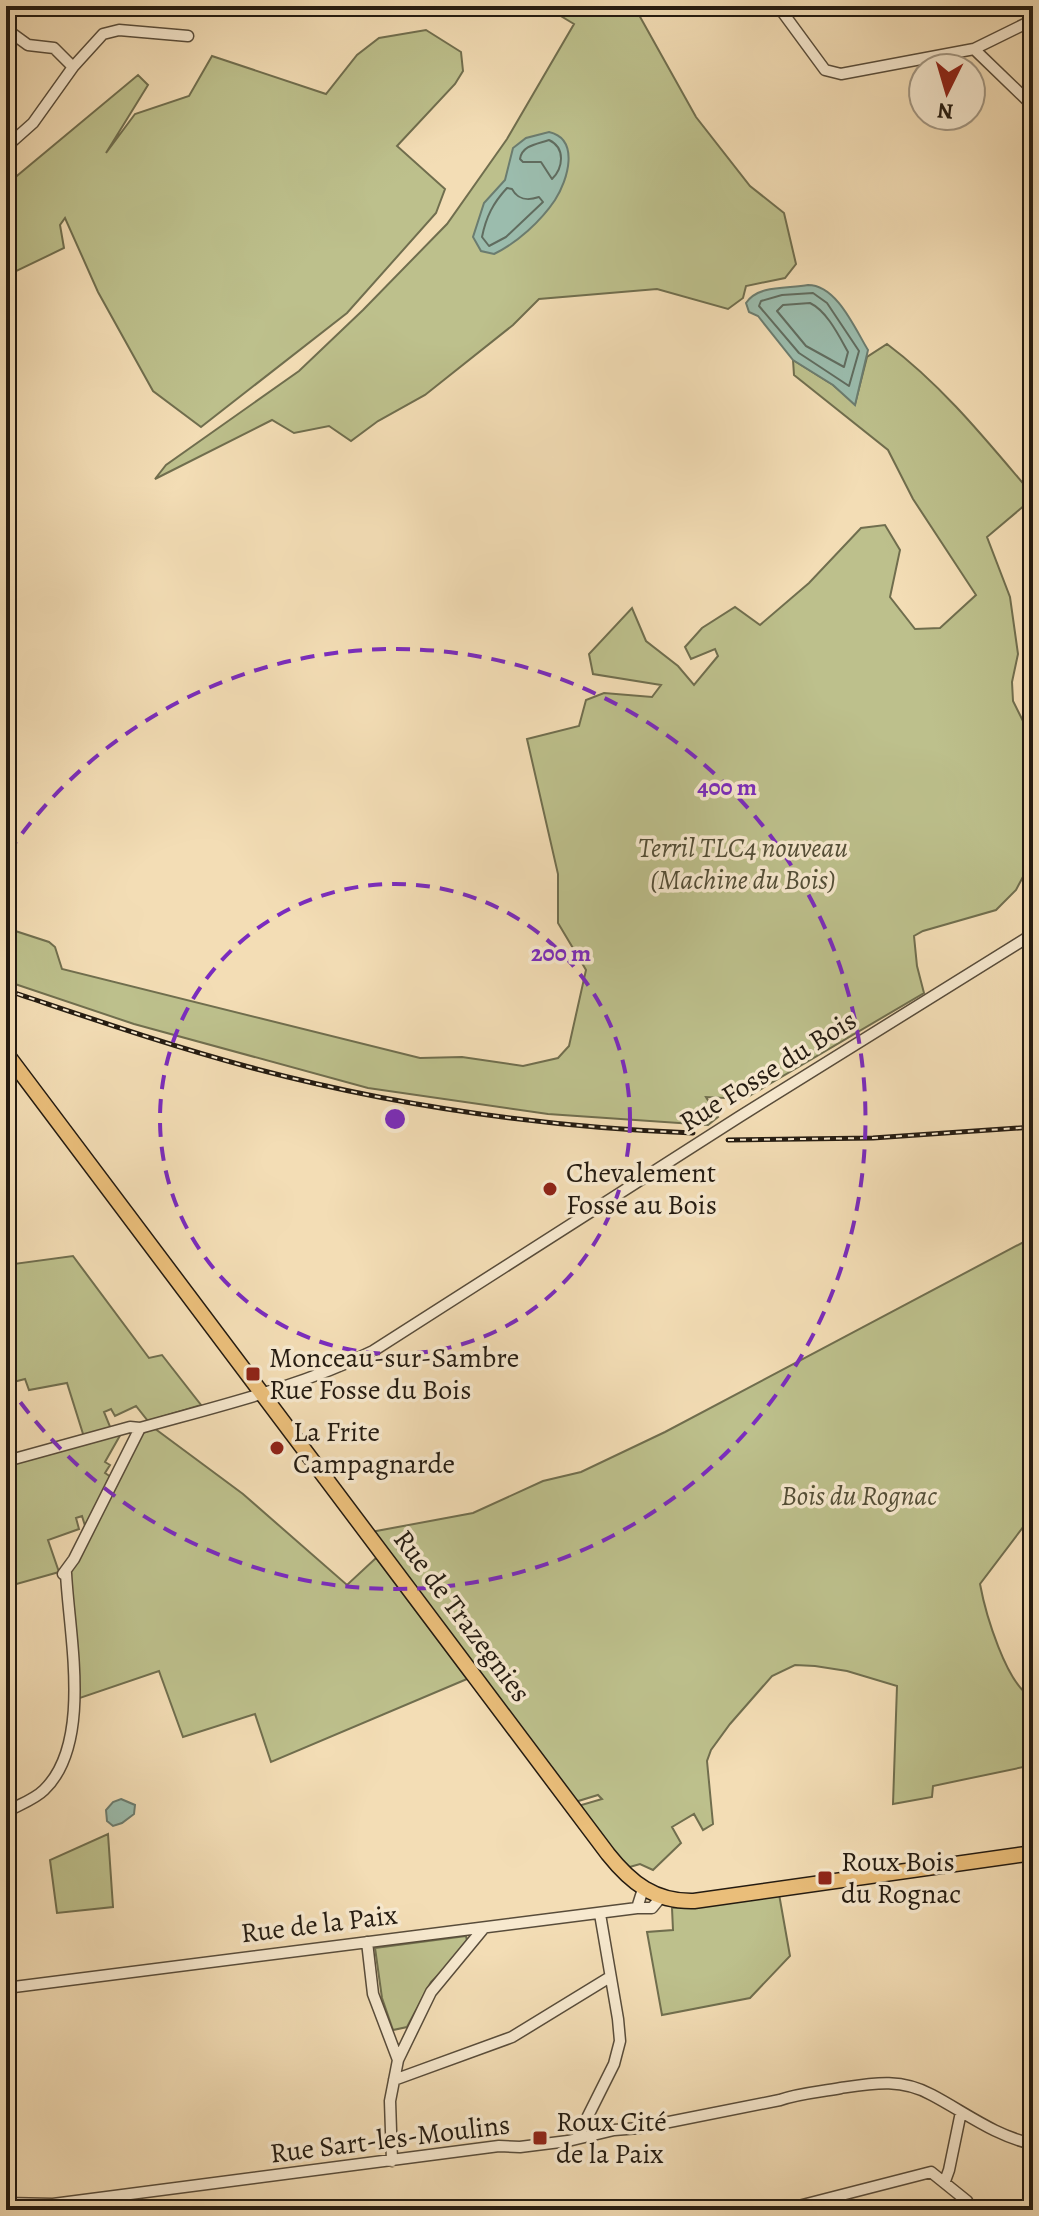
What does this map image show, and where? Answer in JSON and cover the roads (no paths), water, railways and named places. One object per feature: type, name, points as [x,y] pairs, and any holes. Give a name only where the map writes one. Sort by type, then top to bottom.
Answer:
[{"type":"main road","name":"Rue de Trazegnies","points":[[6,1053],[614,1862],[643,1889],[661,1897],[694,1901],[1033,1853]]},
{"type":"street","points":[[6,13],[13,8],[31,6]]},
{"type":"street","points":[[778,6],[825,70],[841,74],[974,49],[1033,20]]},
{"type":"street","points":[[6,29],[28,45],[54,48],[73,67]]},
{"type":"street","points":[[6,147],[33,123],[73,67],[103,34],[119,30],[188,36]]},
{"type":"street","points":[[974,49],[1033,106]]},
{"type":"street","name":"Rue Fosse du Bois","points":[[14,1459],[130,1427],[140,1428],[261,1393],[340,1365],[390,1341],[739,1117],[1033,934]]},
{"type":"street","points":[[6,1812],[44,1790],[62,1763],[71,1741],[75,1690],[62,1574],[140,1428]]},
{"type":"street","points":[[637,1908],[643,1889]]},
{"type":"street","name":"Rue de la Paix","points":[[6,1988],[652,1908],[661,1897]]},
{"type":"street","points":[[577,2138],[614,2064],[620,2041],[600,1914]]},
{"type":"street","points":[[392,2161],[389,2121],[398,2060],[431,1992],[483,1929]]},
{"type":"street","points":[[367,1942],[373,1994],[398,2060]]},
{"type":"street","points":[[394,2080],[512,2037],[610,1977]]},
{"type":"street","name":"Rue Sart-les-Moulins","points":[[6,2203],[54,2207],[499,2146],[538,2145],[780,2100],[796,2094],[878,2082],[895,2082],[921,2090],[1001,2134],[1033,2144]]},
{"type":"street","points":[[945,2181],[961,2112]]},
{"type":"street","points":[[783,2210],[931,2172],[967,2201],[972,2210]]},
{"type":"water","points":[[549,132],[559,136],[568,151],[567,172],[555,200],[520,238],[494,254],[481,251],[473,237],[484,203],[505,180],[513,148],[526,138]]},
{"type":"water","points":[[808,285],[828,292],[836,300],[868,350],[855,405],[833,385],[793,360],[758,316],[749,312],[746,303],[758,293]]},
{"type":"water","points":[[121,1799],[135,1805],[134,1814],[113,1826],[107,1821],[106,1810]]},
{"type":"railway","points":[[6,990],[218,1058],[359,1093],[525,1120],[693,1133]]},
{"type":"railway","points":[[728,1140],[873,1138],[1033,1127]]},
{"type":"place","name":"Chevalement Fosse au Bois","points":[[550,1189]]},
{"type":"place","name":"Monceau-sur-Sambre Rue Fosse du Bois","points":[[253,1374]]},
{"type":"place","name":"La Frite Campagnarde","points":[[277,1448]]},
{"type":"place","name":"Roux Bois du Rognac","points":[[825,1878]]},
{"type":"place","name":"Roux Cité de la Paix","points":[[540,2138]]},
{"type":"park label","name":"Terril TLC4 nouveau (Machine du Bois)","points":[[743,864]]},
{"type":"park label","name":"Bois du Rognac","points":[[859,1496]]}]
